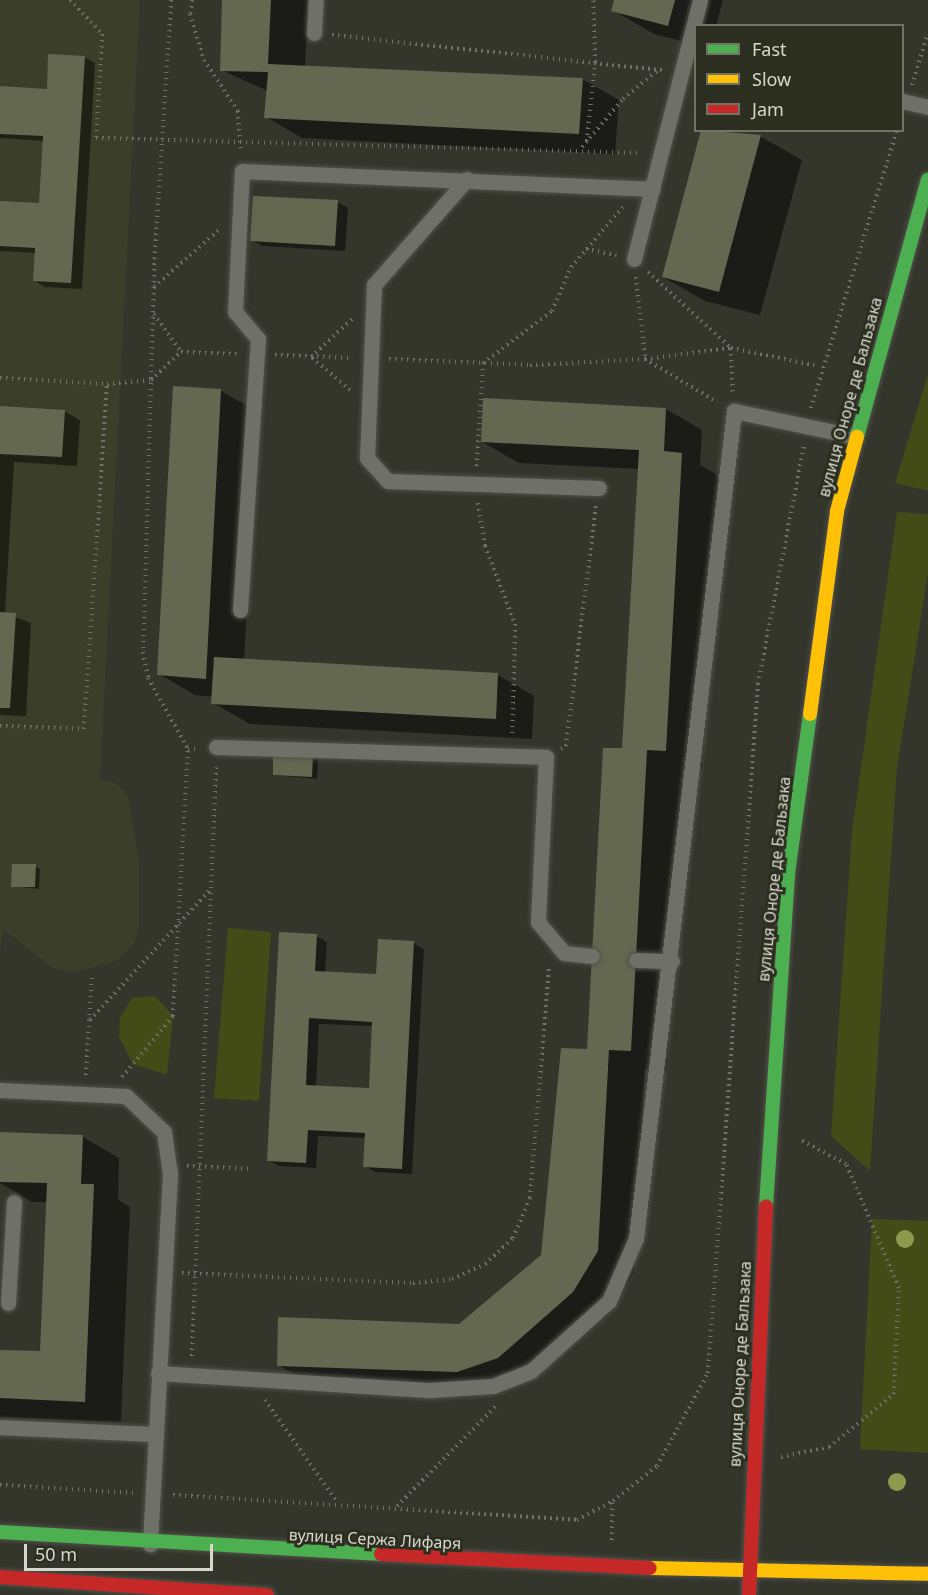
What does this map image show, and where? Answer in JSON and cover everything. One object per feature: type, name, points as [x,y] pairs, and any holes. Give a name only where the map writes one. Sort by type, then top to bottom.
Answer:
[{"type":"street","name":"вулиця Оноре де Бальзака","points":[[749,1595],[755,1364],[788,873],[837,511],[853,436],[928,180]]},
{"type":"street","name":"вулиця Сержа Лифаря","points":[[0,1532],[150,1544],[611,1567],[928,1574]]},
{"type":"street","points":[[0,1577],[94,1589],[267,1595]]},
{"type":"lane","points":[[315,33],[316,0]]},
{"type":"lane","points":[[695,24],[700,0]]},
{"type":"lane","points":[[634,259],[646,188],[661,154],[680,74],[691,47],[694,31]]},
{"type":"lane","points":[[904,101],[928,107]]},
{"type":"lane","points":[[240,610],[258,339],[236,312],[242,171],[646,188]]},
{"type":"lane","points":[[467,179],[374,285],[368,458],[388,481],[599,488]]},
{"type":"lane","points":[[158,1373],[431,1390],[493,1386],[531,1371],[609,1301],[636,1238],[672,961],[734,411],[808,424],[853,436]]},
{"type":"lane","points":[[216,747],[546,757],[538,922],[552,944],[564,953],[592,956]]},
{"type":"lane","points":[[636,960],[672,961]]},
{"type":"lane","points":[[0,1090],[126,1096],[164,1132],[168,1164],[150,1544]]},
{"type":"lane","points":[[8,1303],[6,1226],[14,1202]]},
{"type":"lane","points":[[0,1427],[156,1434]]},
{"type":"path","points":[[70,0],[102,34],[96,138],[162,143],[582,148],[661,154]]},
{"type":"path","points":[[107,1095],[173,1016],[183,920],[188,749],[148,678],[143,652],[154,287],[171,0]]},
{"type":"path","points":[[192,0],[190,14],[204,60],[238,111],[242,171]]},
{"type":"path","points":[[587,142],[595,62],[592,0]]},
{"type":"path","points":[[315,33],[659,69],[680,74]]},
{"type":"path","points":[[904,101],[928,33]]},
{"type":"path","points":[[582,148],[623,99],[659,69],[691,47]]},
{"type":"path","points":[[0,1485],[577,1520],[613,1501],[657,1466],[708,1373],[758,684],[808,424],[896,132]]},
{"type":"path","points":[[512,756],[515,624],[485,546],[476,484],[483,363],[552,311],[571,267],[646,188]]},
{"type":"path","points":[[154,287],[215,229],[240,224]]},
{"type":"path","points":[[586,249],[634,259],[731,348],[734,411]]},
{"type":"path","points":[[634,259],[645,360]]},
{"type":"path","points":[[311,357],[373,301]]},
{"type":"path","points":[[153,312],[181,352]]},
{"type":"path","points":[[0,378],[107,384],[151,380],[181,352],[483,363],[645,360],[731,348],[814,364]]},
{"type":"path","points":[[311,357],[369,406]]},
{"type":"path","points":[[645,360],[734,411]]},
{"type":"path","points":[[0,726],[84,729],[107,384]]},
{"type":"path","points":[[546,757],[566,746],[599,488]]},
{"type":"path","points":[[188,749],[216,747],[191,1375]]},
{"type":"path","points":[[90,1020],[211,890]]},
{"type":"path","points":[[164,1273],[413,1283],[452,1279],[485,1264],[513,1238],[530,1198],[552,944]]},
{"type":"path","points":[[85,1094],[92,974]]},
{"type":"path","points":[[781,1457],[829,1447],[894,1394],[898,1288],[846,1164],[801,1140]]},
{"type":"path","points":[[168,1164],[252,1169]]},
{"type":"path","points":[[250,1378],[337,1502]]},
{"type":"path","points":[[397,1506],[506,1396]]},
{"type":"path","points":[[611,1567],[613,1501]]},
{"type":"shaded area","points":[[0,0],[140,0],[100,780],[116,783],[128,797],[139,863],[139,928],[133,945],[118,960],[72,973],[53,968],[3,929],[0,954]]},
{"type":"green space","points":[[928,374],[928,491],[895,483]]},
{"type":"green space","points":[[897,512],[928,514],[928,574],[897,767],[870,1171],[831,1136],[852,831]]},
{"type":"green space","points":[[228,928],[271,932],[259,1101],[214,1098]]},
{"type":"green space","points":[[155,996],[173,1016],[167,1075],[133,1064],[119,1037],[120,1018],[132,998]]},
{"type":"green space","points":[[872,1219],[928,1221],[928,1453],[860,1449]]},
{"type":"building","points":[[222,0],[271,0],[268,64],[583,78],[579,134],[264,118],[268,72],[220,71]]},
{"type":"building","points":[[614,0],[675,0],[668,26],[611,11]]},
{"type":"building","points":[[48,54],[85,56],[71,283],[33,281],[35,248],[0,246],[0,201],[39,203],[43,136],[0,134],[0,86],[47,89]]},
{"type":"building","points":[[700,132],[761,135],[719,292],[662,277]]},
{"type":"building","points":[[253,196],[338,200],[335,246],[250,241]]},
{"type":"building","points":[[173,386],[221,389],[206,679],[157,675]]},
{"type":"building","points":[[483,398],[666,408],[664,451],[682,453],[666,751],[647,750],[631,1051],[609,1050],[598,1251],[573,1292],[498,1358],[457,1372],[277,1366],[278,1317],[459,1324],[541,1255],[561,1048],[587,1049],[603,748],[622,748],[639,450],[481,442]]},
{"type":"building","points":[[0,406],[65,410],[62,457],[0,454]]},
{"type":"building","points":[[0,612],[16,613],[10,708],[0,708]]},
{"type":"building","points":[[214,657],[498,673],[496,719],[211,704]]},
{"type":"building","points":[[273,754],[313,756],[312,777],[273,775]]},
{"type":"building","points":[[12,864],[36,864],[35,887],[11,887]]},
{"type":"building","points":[[279,932],[317,934],[315,971],[376,974],[378,939],[414,941],[402,1169],[363,1167],[365,1133],[308,1130],[306,1163],[267,1161]],"holes":[[[309,1018],[372,1022],[369,1088],[306,1085]]]},
{"type":"building","points":[[0,1132],[83,1135],[81,1184],[94,1184],[85,1402],[0,1398],[0,1350],[40,1351],[47,1183],[0,1182]]},
{"type":"traffic: fast","points":[[857,437],[928,180]]},
{"type":"traffic: fast","points":[[766,1206],[788,873],[810,714]]},
{"type":"traffic: fast","points":[[0,1532],[381,1554]]},
{"type":"traffic: slow","points":[[810,714],[837,511],[857,437]]},
{"type":"traffic: slow","points":[[650,1568],[928,1574]]},
{"type":"traffic: jam","points":[[749,1595],[766,1206]]},
{"type":"traffic: jam","points":[[381,1554],[650,1568]]},
{"type":"traffic: jam","points":[[0,1577],[267,1595]]}]
